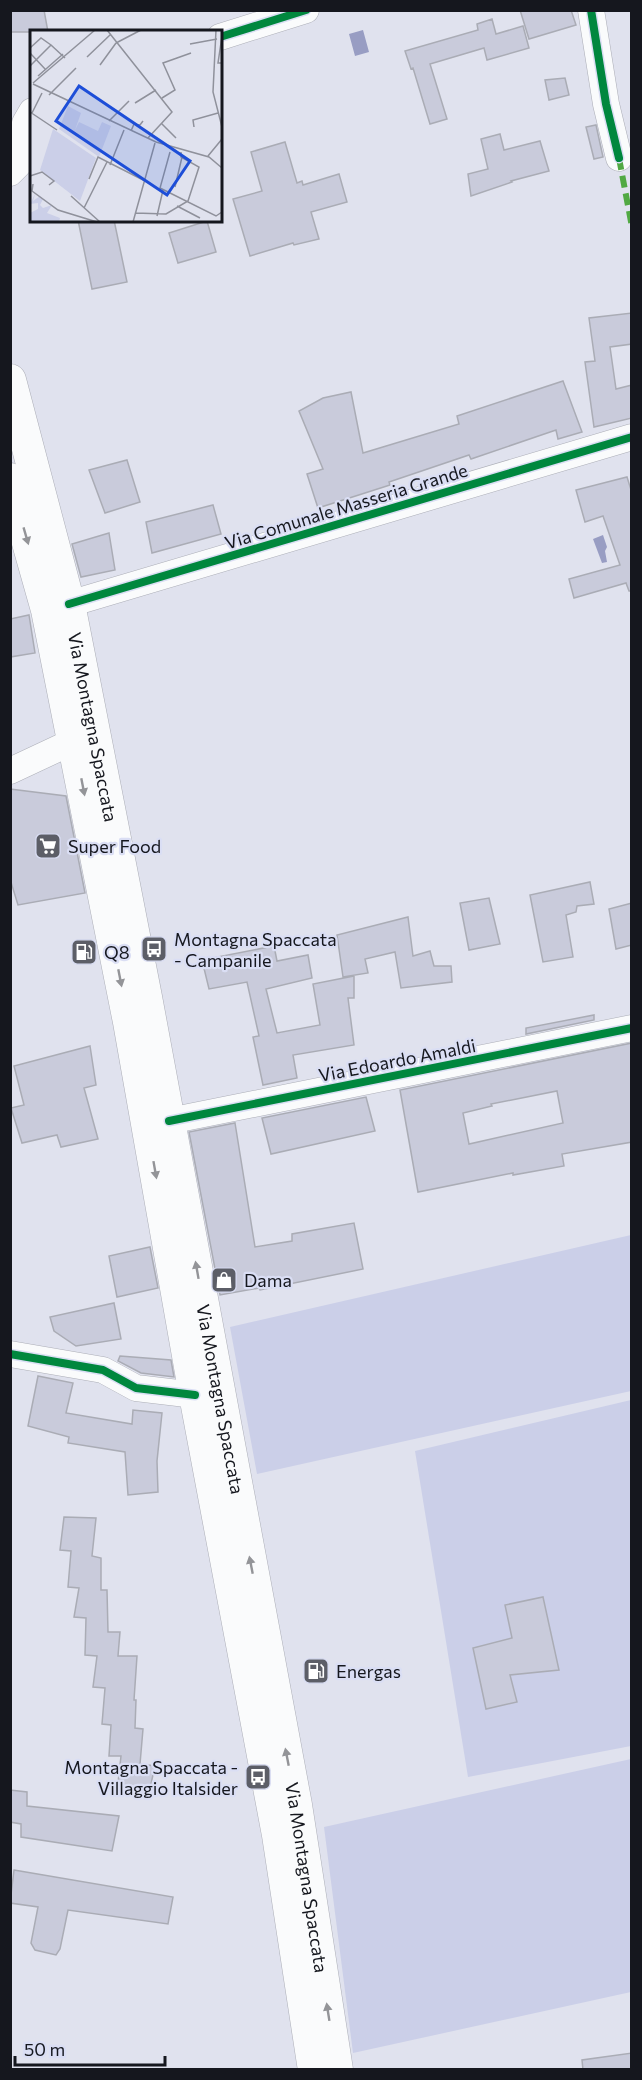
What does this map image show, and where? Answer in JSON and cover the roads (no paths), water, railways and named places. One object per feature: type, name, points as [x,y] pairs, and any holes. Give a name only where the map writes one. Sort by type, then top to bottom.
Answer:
[{"type":"main road","name":"Via Montagna Spaccata","points":[[10,380],[69,604],[169,1122],[296,1805],[337,2070]]},
{"type":"main road","name":"Via Montagna Spaccata","points":[[10,479],[47,610],[129,1022],[195,1395],[278,1835],[314,2070]]},
{"type":"street","points":[[222,36],[306,10]]},
{"type":"street","points":[[591,10],[606,104],[619,158]]},
{"type":"street","points":[[10,173],[18,165],[16,142],[30,114]]},
{"type":"street","name":"Via Comunale Masseria Grande","points":[[69,604],[632,437]]},
{"type":"street","points":[[10,771],[74,741]]},
{"type":"street","name":"Via Edoardo Amaldi","points":[[169,1122],[632,1028]]},
{"type":"street","points":[[10,1354],[104,1370],[136,1388],[195,1395]]},
{"type":"place","name":"Super Food","points":[[48,846]]},
{"type":"place","name":"Montagna Spaccata - Campanile","points":[[154,949]]},
{"type":"place","name":"Q8","points":[[84,952]]},
{"type":"place","name":"Dama","points":[[224,1280]]},
{"type":"place","name":"Energas","points":[[316,1671]]},
{"type":"place","name":"Montagna Spaccata - Villaggio Italsider","points":[[258,1777]]}]
